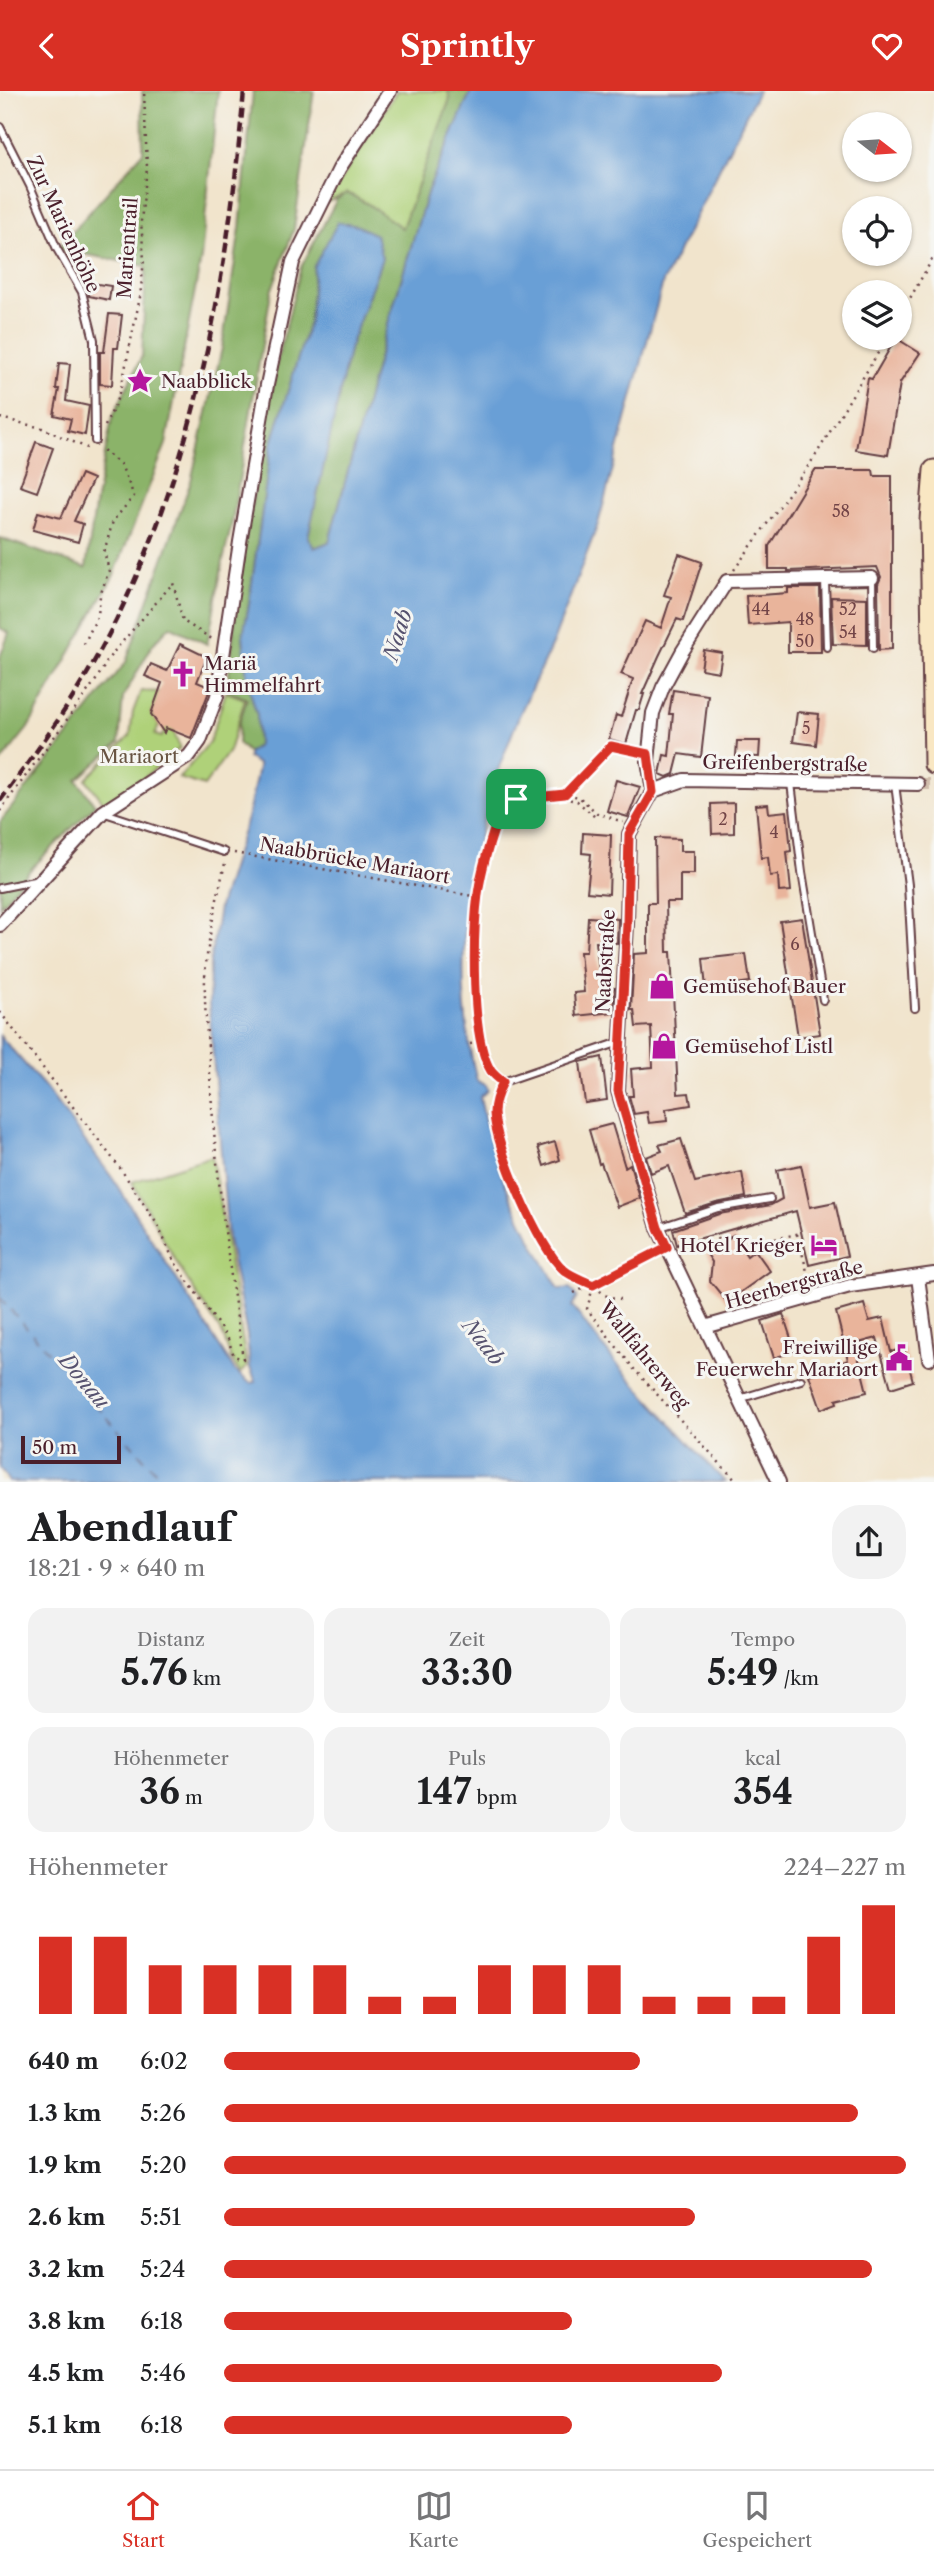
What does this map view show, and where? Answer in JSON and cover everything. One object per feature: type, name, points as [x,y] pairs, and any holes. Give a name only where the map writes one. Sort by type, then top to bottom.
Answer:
[{"type":"main road","points":[[934,470],[930,520],[934,764]]},
{"type":"street","points":[[0,925],[103,813],[188,756],[200,741],[217,696],[267,385],[293,263],[340,169],[390,91]]},
{"type":"street","points":[[653,792],[648,754],[653,713],[663,687],[727,581],[872,578]]},
{"type":"street","name":"Greifenbergstraße","points":[[653,792],[684,780],[918,784]]},
{"type":"street","name":"Naabstraße","points":[[653,792],[629,834],[618,1091],[658,1228],[779,1482]]},
{"type":"street","name":"Heerbergstraße","points":[[705,1327],[850,1286],[934,1274]]},
{"type":"street","points":[[918,1277],[929,1359]]},
{"type":"lane","name":"Zur Marienhöhe","points":[[0,127],[57,249],[82,292],[94,340],[95,439]]},
{"type":"lane","points":[[872,578],[873,648]]},
{"type":"lane","points":[[825,580],[827,647]]},
{"type":"lane","points":[[791,783],[802,872],[823,1000]]},
{"type":"lane","points":[[895,784],[908,885],[915,1008]]},
{"type":"lane","points":[[103,813],[225,856]]},
{"type":"lane","points":[[0,888],[39,880]]},
{"type":"lane","points":[[503,1082],[620,1042]]},
{"type":"lane","points":[[658,1228],[718,1208],[770,1199]]},
{"type":"lane","points":[[739,1399],[801,1380]]},
{"type":"path","name":"Marientrail","points":[[95,439],[115,405],[139,297],[144,260],[141,221],[147,168],[144,91]]},
{"type":"path","points":[[912,295],[934,257]]},
{"type":"path","points":[[727,581],[814,458],[880,350]]},
{"type":"path","points":[[0,418],[42,428],[92,449],[95,439],[121,465],[134,496],[113,521],[104,552],[109,570],[100,596],[98,615],[85,644]]},
{"type":"path","points":[[0,811],[96,680],[111,655],[173,583],[183,621],[202,631],[223,648]]},
{"type":"path","points":[[565,794],[611,746],[648,754]]},
{"type":"path","points":[[507,808],[516,799],[565,794],[579,797],[597,813],[634,826]]},
{"type":"path","points":[[503,1082],[491,1071],[480,1042],[475,978],[478,897],[488,846],[501,810],[507,808],[563,798],[577,801],[595,817]]},
{"type":"path","name":"Naabbrücke Mariaort","points":[[234,853],[478,897]]},
{"type":"path","points":[[0,1012],[120,1168],[157,1224],[174,1261],[228,1339],[234,1356],[243,1359],[227,1254],[214,1136],[206,1020],[205,978],[225,856]]},
{"type":"path","points":[[470,1044],[480,1042]]},
{"type":"path","name":"Wallfahrerweg","points":[[503,1082],[494,1112],[497,1133],[537,1231],[550,1254],[565,1271],[593,1285],[587,1309],[634,1369],[737,1482]]},
{"type":"path","points":[[775,1239],[799,1234],[807,1271]]},
{"type":"path","points":[[717,1238],[720,1244]]},
{"type":"path","points":[[574,1293],[667,1247]]},
{"type":"path","points":[[593,1285],[606,1296],[624,1300]]},
{"type":"green space","points":[[142,91],[218,91],[201,258],[166,444],[113,577],[28,728],[0,763],[0,657],[9,633],[0,628],[0,538],[86,568],[112,418],[142,356],[146,266],[57,249],[143,152]]},
{"type":"green space","points":[[253,91],[314,91],[294,229],[271,292],[231,528],[207,644],[170,626],[153,644],[123,697],[119,743],[77,780],[95,805],[30,870],[0,906],[0,822],[126,662],[191,481],[222,348],[240,228]]},
{"type":"green space","points":[[397,91],[448,91],[450,99],[402,228],[347,193],[326,203]]},
{"type":"green space","points":[[448,91],[471,91],[428,190],[384,337],[329,542],[314,548],[308,537],[349,350],[382,258],[314,266],[310,319],[271,446],[243,635],[247,681],[257,715],[258,745],[248,753],[238,743],[239,723],[247,699],[227,690],[242,557],[277,362],[301,267],[337,199],[347,193],[402,228],[450,99]]},
{"type":"green space","name":"Mariaort","points":[[141,691],[160,692],[151,714],[159,725],[155,735],[162,737],[165,728],[172,727],[180,748],[144,778],[104,803],[86,779],[130,736],[133,712]]},
{"type":"green space","points":[[226,692],[245,699],[229,751],[204,786],[179,778],[209,743]]},
{"type":"green space","points":[[212,1156],[247,1367],[240,1373],[231,1359],[223,1335],[179,1267],[132,1182]]},
{"type":"water","points":[[471,91],[758,91],[663,282],[598,524],[553,642],[519,716],[493,783],[493,787],[501,795],[499,799],[489,803],[480,836],[472,871],[464,941],[465,1012],[477,1081],[486,1085],[488,1090],[480,1097],[485,1123],[500,1172],[532,1242],[558,1287],[570,1288],[577,1297],[572,1306],[615,1362],[725,1482],[9,1482],[0,1468],[0,1036],[45,1087],[113,1179],[235,1371],[250,1383],[256,1382],[250,1368],[247,1335],[228,1239],[209,1006],[210,962],[219,907],[248,815],[258,768],[258,764],[248,758],[248,753],[258,745],[257,715],[247,681],[243,635],[271,446],[310,319],[314,266],[338,222],[358,226],[376,235],[382,258],[349,350],[308,537],[314,548],[329,542],[384,337],[428,190]]},
{"type":"building","points":[[91,283],[111,286],[109,300],[89,296]]},
{"type":"building","points":[[109,314],[122,315],[118,348],[114,348],[112,385],[100,384],[100,352],[104,352]]},
{"type":"building","points":[[912,348],[920,353],[900,383],[888,455],[856,450],[868,378],[872,379],[889,350]]},
{"type":"building","points":[[59,363],[70,364],[66,401],[89,406],[85,435],[68,431],[71,419],[54,415],[59,389],[56,389]]},
{"type":"building","points":[[36,442],[53,448],[37,492],[20,486]]},
{"type":"building","points":[[815,470],[873,470],[874,476],[892,476],[892,649],[879,650],[878,584],[881,577],[877,567],[788,571],[769,569],[769,546]]},
{"type":"building","points":[[81,474],[93,479],[74,521],[83,524],[78,542],[33,530],[38,512],[61,518]]},
{"type":"building","points":[[679,554],[702,562],[683,621],[677,619],[659,656],[642,694],[639,710],[636,710],[626,744],[609,739],[616,715],[621,717],[633,679],[621,674],[645,621],[661,628],[671,597],[664,595]]},
{"type":"building","points":[[788,588],[820,588],[821,652],[788,652],[788,622],[748,625],[746,596],[788,593]]},
{"type":"building","points":[[831,597],[867,598],[867,645],[833,644]]},
{"type":"building","name":"Mariä Himmelfahrt","points":[[180,644],[207,657],[197,682],[209,687],[208,694],[191,738],[166,728],[164,733],[151,714],[162,683],[145,676],[151,664],[167,671]]},
{"type":"building","points":[[704,650],[722,653],[719,672],[701,669]]},
{"type":"building","points":[[673,690],[708,695],[701,757],[679,754],[674,774],[667,777],[660,774],[664,755],[669,756],[673,714],[669,714]]},
{"type":"building","points":[[797,712],[819,714],[816,745],[793,742]]},
{"type":"building","points":[[737,741],[760,741],[759,757],[736,756]]},
{"type":"building","points":[[616,780],[640,787],[628,817],[607,811]]},
{"type":"building","points":[[734,803],[734,833],[712,834],[711,804]]},
{"type":"building","points":[[768,804],[769,813],[787,811],[791,891],[779,892],[778,875],[770,876],[768,857],[761,858],[756,805]]},
{"type":"building","points":[[583,833],[611,835],[609,894],[587,892],[591,854],[582,853]]},
{"type":"building","points":[[655,838],[680,839],[680,851],[694,851],[694,874],[680,874],[680,902],[666,902],[667,952],[671,952],[678,1094],[689,1093],[691,1105],[666,1109],[667,1121],[649,1123],[647,1112],[634,1114],[629,1096],[633,1096],[631,1069],[653,1067],[651,1026],[636,1027],[634,1010],[631,1010],[634,954],[648,953],[648,903],[656,903]]},
{"type":"building","points":[[588,917],[618,919],[617,943],[596,942],[601,990],[615,988],[613,1012],[576,1016],[574,993],[584,992],[580,952],[586,952]]},
{"type":"building","points":[[802,918],[820,1034],[798,1037],[780,921]]},
{"type":"building","points":[[746,954],[750,982],[706,988],[703,959]]},
{"type":"building","points":[[602,1057],[607,1100],[585,1103],[580,1062]]},
{"type":"building","points":[[612,1124],[625,1167],[630,1164],[640,1198],[617,1207],[601,1163],[599,1164],[589,1130]]},
{"type":"building","points":[[681,1139],[695,1182],[742,1172],[746,1197],[685,1213],[669,1166],[651,1173],[646,1157],[662,1151],[659,1145]]},
{"type":"building","points":[[555,1142],[560,1160],[544,1166],[538,1147]]},
{"type":"building","points":[[801,1165],[810,1207],[835,1202],[847,1256],[809,1265],[796,1211],[677,1245],[673,1230],[719,1214],[771,1205],[782,1199],[777,1170]]},
{"type":"building","points":[[733,1235],[747,1256],[755,1250],[770,1271],[727,1302],[710,1281],[712,1262],[707,1254]]},
{"type":"building","points":[[864,1304],[869,1321],[883,1318],[891,1352],[904,1348],[913,1381],[891,1388],[877,1338],[855,1344],[867,1392],[836,1400],[837,1403],[821,1409],[809,1375],[848,1360],[836,1312]]},
{"type":"building","points":[[783,1314],[795,1351],[774,1358],[762,1321]]},
{"type":"ferry route","points":[[0,1298],[165,1482]]},
{"type":"tunnel","points":[[918,784],[934,784]]},
{"type":"railway","points":[[0,801],[81,684],[118,616],[150,545],[175,472],[213,322],[226,245],[244,91]]},
{"type":"place","name":"Naabblick","points":[[140,381]]},
{"type":"place","name":"Mariä Himmelfahrt","points":[[183,674]]},
{"type":"place","name":"Gemüsehof Bauer","points":[[662,986]]},
{"type":"place","name":"Gemüsehof Listl","points":[[664,1046]]},
{"type":"place","name":"Hotel Krieger","points":[[824,1245]]},
{"type":"place","name":"Freiwillige Feuerwehr Mariaort","points":[[899,1358]]},
{"type":"route","points":[[611,746],[648,754],[653,792],[629,834],[618,1091],[658,1228],[667,1247],[593,1285],[565,1271],[550,1254],[537,1231],[497,1133],[494,1112],[503,1082],[491,1071],[480,1042],[475,978],[478,897],[488,846],[501,810],[516,799],[565,794],[611,746]]},
{"type":"water label","name":"Naab","points":[[398,635]]},
{"type":"water label","name":"Naab","points":[[483,1342]]},
{"type":"water label","name":"Donau","points":[[84,1381]]}]
